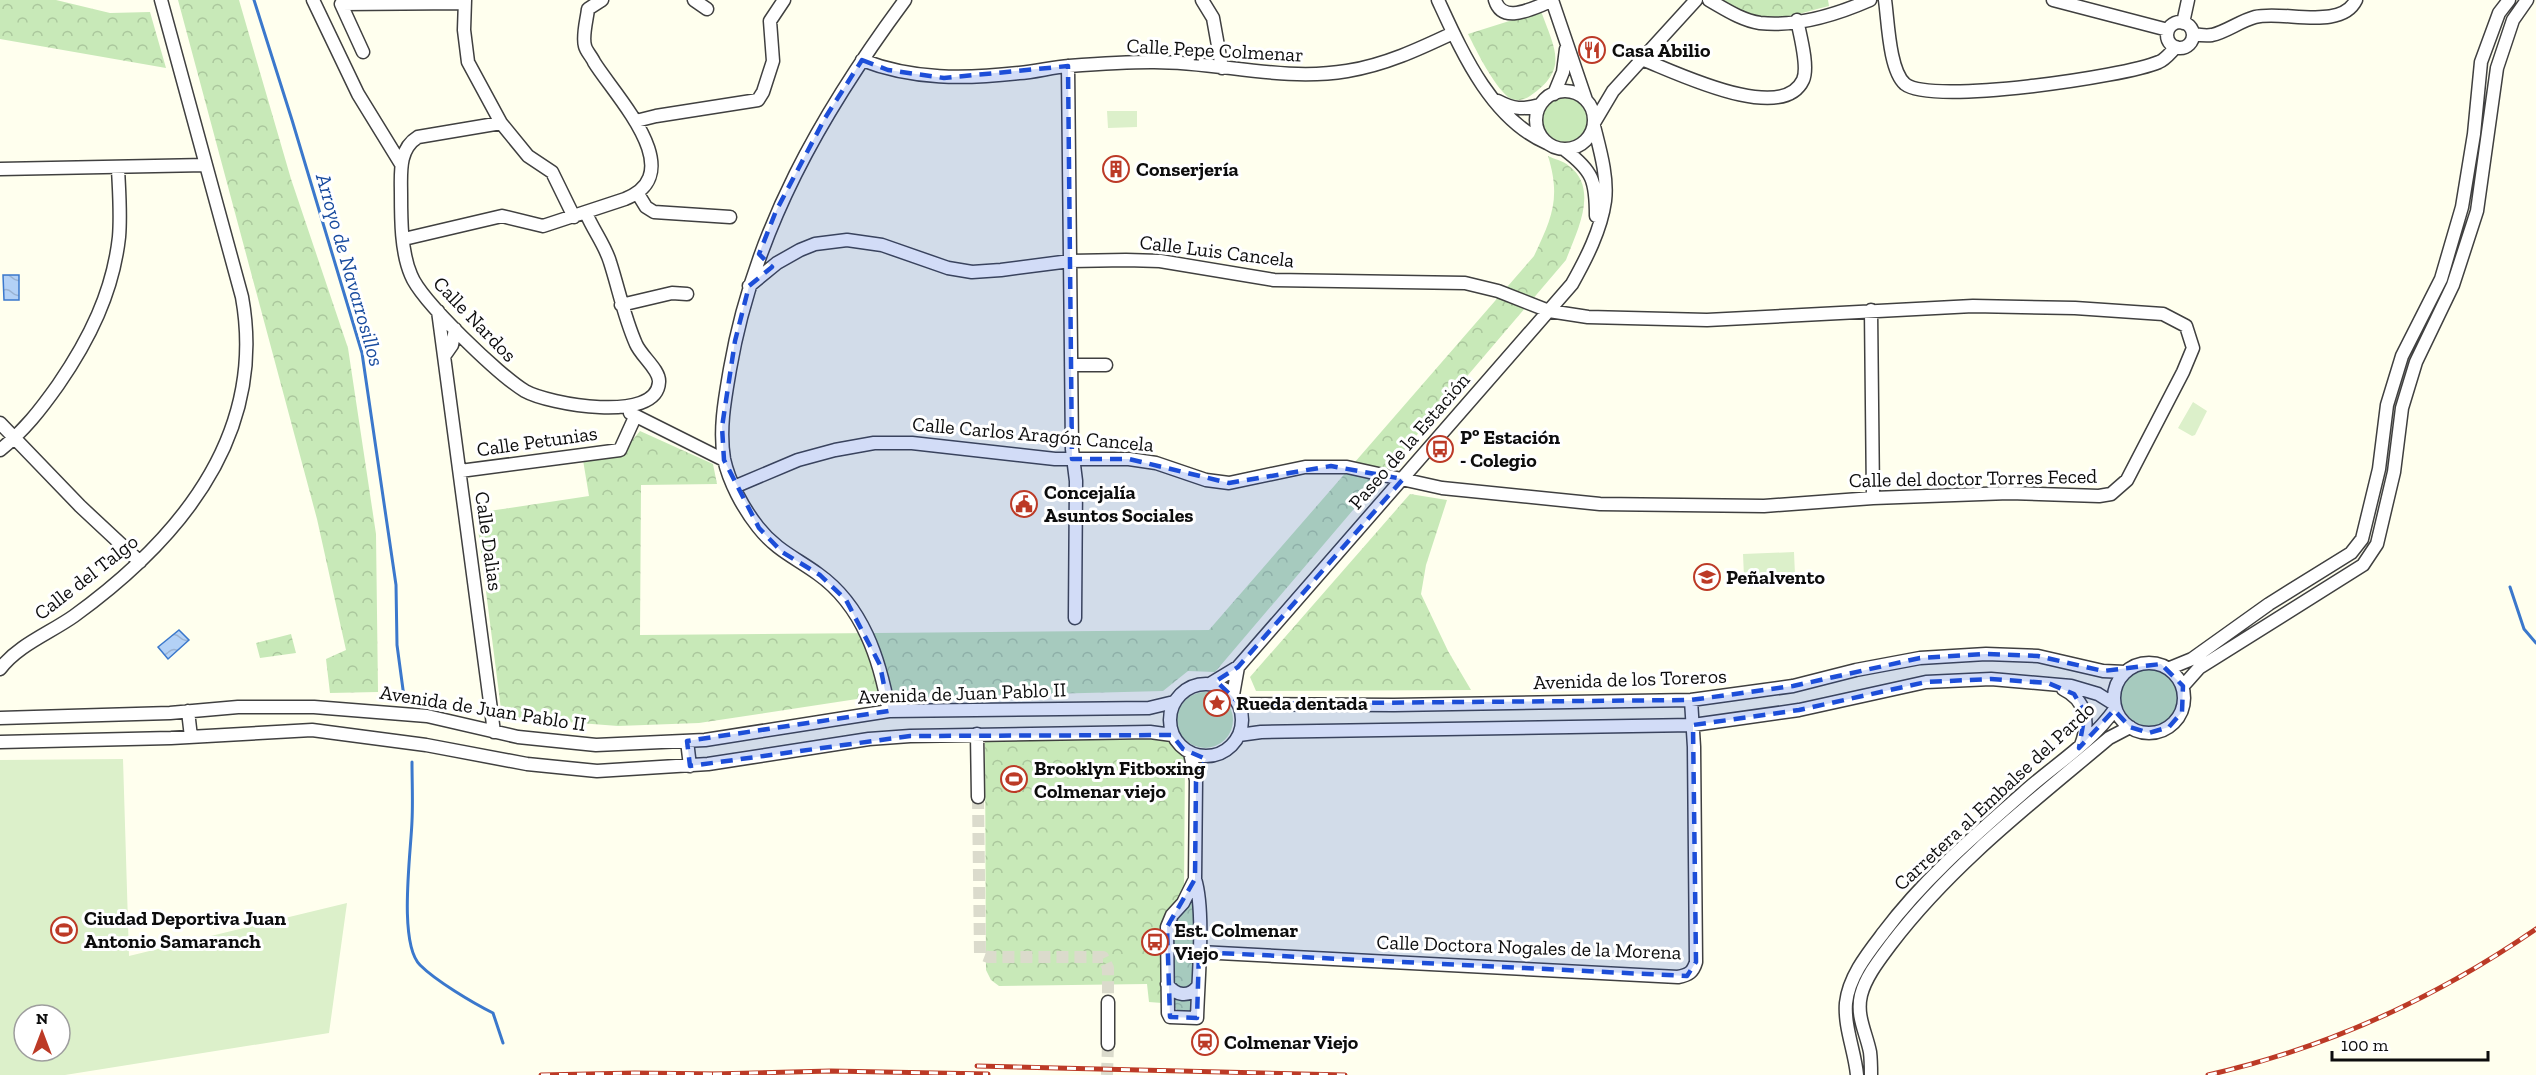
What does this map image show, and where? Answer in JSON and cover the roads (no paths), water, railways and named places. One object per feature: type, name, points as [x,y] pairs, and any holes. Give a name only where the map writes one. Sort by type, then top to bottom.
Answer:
[{"type":"street","name":"Calle del Talgo","points":[[0,669],[14,654],[73,617],[140,562],[183,513],[217,462],[236,418],[245,383],[247,341],[244,311],[161,0]]},
{"type":"street","name":"Calle Nardos","points":[[313,0],[358,94],[401,164],[404,239],[410,275],[416,286],[502,376],[541,398],[558,402],[625,408]]},
{"type":"street","points":[[404,239],[502,216],[543,226],[638,194],[649,179],[652,165],[651,152],[636,121],[585,45],[588,9],[602,0]]},
{"type":"street","points":[[694,0],[707,9]]},
{"type":"street","points":[[636,121],[758,100],[773,61],[770,21],[784,0]]},
{"type":"street","points":[[889,711],[880,665],[863,627],[846,600],[819,575],[782,552],[759,528],[734,487],[724,460],[722,438],[725,394],[731,362],[759,254],[793,176],[825,117],[905,0]]},
{"type":"street","points":[[1202,0],[1213,18],[1222,68]]},
{"type":"street","points":[[1437,0],[1454,33],[1506,116],[1531,136],[1565,150],[1583,144],[1613,91],[1644,60],[1696,0]]},
{"type":"street","points":[[1495,0],[1497,8],[1504,14],[1512,14],[1552,1],[1587,101],[1592,109],[1594,125]]},
{"type":"street","points":[[1709,0],[1739,17],[1759,22],[1797,20],[1846,11],[1870,0]]},
{"type":"street","points":[[1885,0],[1894,67],[1905,84],[1925,91],[2016,89],[2079,81],[2160,62],[2176,47],[2188,46],[2193,34],[2190,27],[2183,23],[2174,24],[2168,30],[2169,42],[2176,47]]},
{"type":"street","points":[[2053,0],[2168,30]]},
{"type":"street","points":[[2183,23],[2188,0]]},
{"type":"street","points":[[2193,34],[2211,35],[2256,17],[2342,15],[2352,7],[2356,0]]},
{"type":"street","points":[[2170,668],[2192,659],[2269,604],[2351,553],[2362,539],[2379,469],[2387,405],[2402,356],[2440,279],[2462,207],[2474,134],[2481,63],[2499,13],[2509,0]]},
{"type":"street","points":[[2183,686],[2199,669],[2363,565],[2377,544],[2394,472],[2402,408],[2416,362],[2453,285],[2477,211],[2498,68],[2513,20],[2527,0]]},
{"type":"street","points":[[363,52],[341,4],[464,1],[464,30],[468,62],[501,123],[528,156],[552,172],[610,259],[621,305],[640,355],[659,375],[660,384],[655,394],[646,402],[625,408]]},
{"type":"street","points":[[1644,60],[1715,89],[1741,96],[1773,98],[1798,88],[1804,78],[1805,66],[1797,20]]},
{"type":"street","name":"Calle Pepe Colmenar","points":[[862,60],[888,70],[944,78],[1020,73],[1068,66],[1153,62],[1296,75],[1348,71],[1407,54],[1454,33]]},
{"type":"street","points":[[1554,94],[1563,72],[1566,40]]},
{"type":"street","points":[[1068,66],[1071,365],[1073,459],[1076,481],[1075,618]]},
{"type":"street","points":[[1494,99],[1511,108],[1526,109],[1540,105],[1554,94],[1568,91],[1587,101],[1613,91]]},
{"type":"street","points":[[1540,105],[1536,121],[1541,137],[1546,143]]},
{"type":"street","points":[[401,164],[410,142],[418,137],[501,123]]},
{"type":"street","name":"Paseo de la Estación","points":[[1210,684],[1238,667],[1572,284],[1588,255],[1605,201],[1602,162],[1594,125]]},
{"type":"street","name":"Paseo de la Estación","points":[[1565,150],[1584,164],[1593,179],[1596,232]]},
{"type":"street","points":[[0,169],[206,165]]},
{"type":"street","points":[[0,450],[33,420],[83,346],[97,321],[110,278],[118,238],[118,168]]},
{"type":"street","points":[[638,194],[646,207],[654,212],[730,217]]},
{"type":"street","name":"Calle Luis Cancela","points":[[749,286],[777,263],[815,244],[847,240],[882,245],[948,268],[972,272],[1070,261],[1160,261],[1274,280],[1465,283],[1498,291],[1550,311]]},
{"type":"street","points":[[759,254],[767,262],[777,263]]},
{"type":"street","points":[[621,305],[672,293],[687,294]]},
{"type":"street","name":"Calle del doctor Torres Feced","points":[[1403,479],[1442,488],[1600,504],[1764,506],[2009,492],[2091,496],[2111,494],[2127,480],[2193,348],[2186,326],[2163,314],[2075,308],[1984,306],[1707,320],[1588,316],[1550,311]]},
{"type":"street","name":"Calle Dalias","points":[[437,309],[441,335],[448,350]]},
{"type":"street","points":[[1871,310],[1873,498]]},
{"type":"street","points":[[441,335],[453,326]]},
{"type":"street","name":"Calle Dalias","points":[[453,326],[448,350],[460,471],[494,732]]},
{"type":"street","points":[[448,350],[467,341]]},
{"type":"street","points":[[1071,365],[1106,365]]},
{"type":"street","points":[[625,408],[635,417],[724,460]]},
{"type":"street","name":"Calle Petunias","points":[[460,471],[620,450],[635,417]]},
{"type":"street","points":[[0,423],[80,506],[140,562]]},
{"type":"street","points":[[701,448],[710,447],[722,438]]},
{"type":"street","name":"Calle Carlos Aragón Cancela","points":[[734,487],[798,460],[874,443],[912,443],[993,454],[1073,459],[1129,459],[1156,463],[1206,480],[1229,483],[1305,467],[1331,466],[1364,470],[1403,479]]},
{"type":"street","name":"Avenida de los Toreros","points":[[1236,700],[1394,705],[1691,700],[1793,686],[1856,670],[1920,658],[1986,654],[2038,656],[2103,671],[2125,672]]},
{"type":"street","points":[[2151,662],[2170,668],[2183,686],[2185,703],[2182,712],[2169,727],[2149,733],[2130,727],[2119,716],[2115,706],[2115,687],[2125,672],[2133,666],[2151,662]]},
{"type":"street","points":[[1236,700],[1226,690],[1210,684],[1190,688],[1174,702],[1170,715],[1173,735],[1177,742],[1190,753],[1207,757],[1230,748],[1239,735],[1242,723],[1236,700],[1238,667]]},
{"type":"street","points":[[1239,735],[1261,732],[1693,725],[1799,710],[1926,682],[1991,679],[2048,683],[2098,694],[2115,706]]},
{"type":"street","points":[[2048,683],[2074,694],[2083,707],[2086,727],[2079,748]]},
{"type":"street","name":"Calle Doctora Nogales de la Morena","points":[[1199,952],[1687,976],[1694,970],[1696,962],[1691,700]]},
{"type":"street","name":"Avenida de Juan Pablo II","points":[[0,718],[286,706],[353,709],[427,716],[494,732],[596,745],[687,741],[889,711],[1149,708],[1174,702]]},
{"type":"street","name":"Carretera al Embalse del Pardo","points":[[1857,1075],[1856,1054],[1847,1024],[1846,1004],[1856,972],[1867,953],[1930,877],[2023,793],[2101,728],[2115,706]]},
{"type":"street","points":[[188,711],[191,737]]},
{"type":"street","name":"Carretera al Embalse del Pardo","points":[[1871,1075],[1870,1052],[1860,1023],[1859,1005],[1862,992],[1879,961],[1909,920],[1947,879],[1987,842],[2109,738],[2130,727]]},
{"type":"street","name":"Avenida de Juan Pablo II","points":[[0,742],[191,737],[312,730],[426,745],[527,764],[597,771],[690,766],[869,739],[977,734],[1150,732],[1173,735]]},
{"type":"street","points":[[977,734],[978,797]]},
{"type":"street","points":[[687,741],[690,766]]},
{"type":"street","points":[[1190,753],[1196,780],[1195,879],[1198,889],[1199,952],[1197,1018],[1170,1017],[1167,984],[1167,927],[1195,879]]},
{"type":"street","points":[[1196,780],[1207,757]]},
{"type":"street","points":[[1167,984],[1175,992],[1186,994],[1198,986]]},
{"type":"street","points":[[1108,1002],[1108,1044]]},
{"type":"water","points":[[3,275],[19,275],[19,300],[4,300]]},
{"type":"water","points":[[179,630],[189,640],[168,659],[158,647]]},
{"type":"waterway","name":"Arroyo de Navarrosillos","points":[[254,0],[362,353],[396,585],[397,645],[404,697]]},
{"type":"waterway","points":[[2510,587],[2524,629],[2536,643]]},
{"type":"waterway","name":"Arroyo de Navarrosillos","points":[[412,762],[412,814],[407,896],[409,938],[413,954],[420,965],[435,978],[493,1013],[503,1043]]},
{"type":"tunnel","points":[[978,797],[980,954],[988,957],[1103,957],[1108,968],[1108,1002]]},
{"type":"tunnel","points":[[1107,1075],[1108,1044]]},
{"type":"railway","points":[[2208,1075],[2295,1050],[2379,1018],[2459,977],[2536,929]]},
{"type":"railway","points":[[977,1066],[1345,1075]]},
{"type":"railway","points":[[713,1074],[831,1071],[988,1074]]},
{"type":"railway","points":[[541,1075],[721,1074]]},
{"type":"place","name":"Casa Abilio","points":[[1592,50]]},
{"type":"place","name":"Conserjería","points":[[1116,169]]},
{"type":"place","name":"Pº Estación - Colegio","points":[[1440,449]]},
{"type":"place","name":"Concejalía Asuntos Sociales","points":[[1024,504]]},
{"type":"place","name":"Peñalvento","points":[[1707,577]]},
{"type":"place","name":"Rueda dentada","points":[[1217,703]]},
{"type":"place","name":"Brooklyn Fitboxing Colmenar viejo","points":[[1014,779]]},
{"type":"place","name":"Ciudad Deportiva Juan Antonio Samaranch","points":[[64,930]]},
{"type":"place","name":"Est. Colmenar Viejo","points":[[1155,942]]},
{"type":"place","name":"Colmenar Viejo","points":[[1205,1042]]}]
